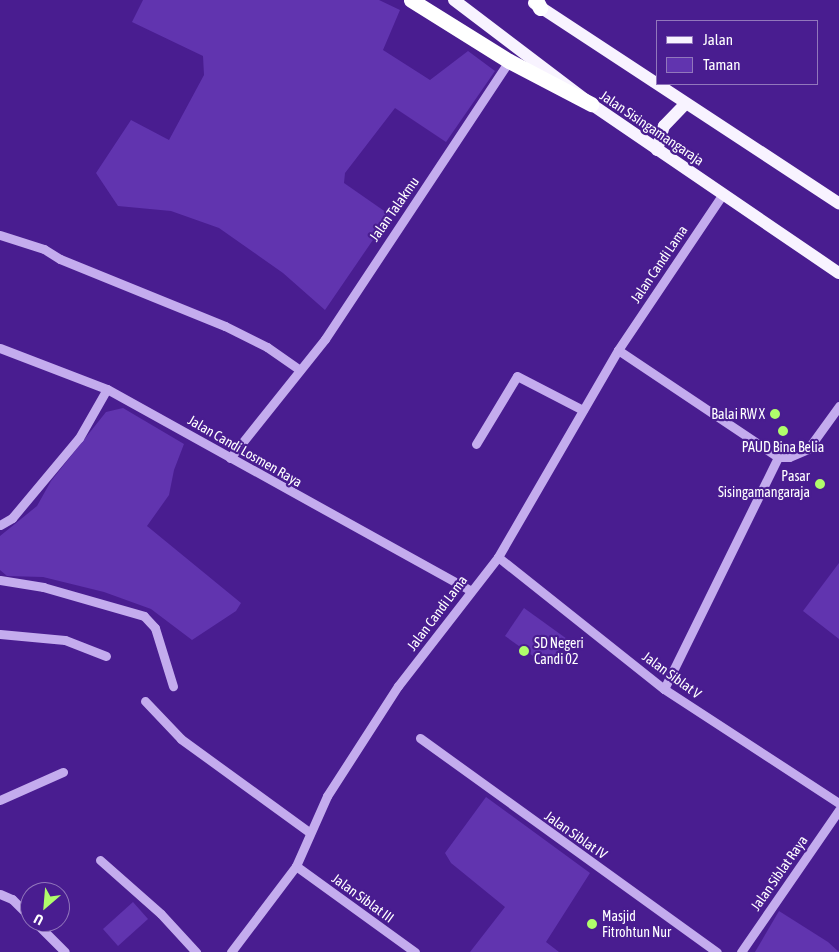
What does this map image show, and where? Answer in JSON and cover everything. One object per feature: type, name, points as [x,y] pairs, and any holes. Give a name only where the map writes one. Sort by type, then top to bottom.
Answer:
[{"type":"highway","points":[[411,0],[509,61],[591,104]]},
{"type":"main road","name":"Jalan Sisingamangaraja","points":[[454,0],[591,104],[839,273]]},
{"type":"main road","points":[[535,3],[656,84]]},
{"type":"main road","points":[[657,85],[839,203]]},
{"type":"main road","points":[[657,150],[664,126],[685,104]]},
{"type":"street","name":"Jalan Talakmu","points":[[230,458],[325,339],[509,61]]},
{"type":"street","name":"Jalan Candi Lama","points":[[231,952],[296,866],[309,832],[327,796],[398,686],[498,557],[618,350],[723,194]]},
{"type":"street","points":[[0,235],[44,249],[225,326],[267,347],[300,370]]},
{"type":"street","name":"Jalan Candi Losmen Raya","points":[[0,348],[107,389],[471,591]]},
{"type":"street","points":[[618,350],[778,457],[789,457],[808,449],[839,406]]},
{"type":"street","points":[[476,444],[512,382],[522,376],[583,410]]},
{"type":"street","points":[[0,525],[12,518],[79,438],[107,389]]},
{"type":"street","points":[[664,689],[778,457]]},
{"type":"street","name":"Jalan Siblat V","points":[[498,557],[664,689],[839,803]]},
{"type":"street","points":[[0,580],[43,587],[144,616],[156,628],[173,686]]},
{"type":"street","points":[[0,634],[65,640],[106,656]]},
{"type":"street","points":[[145,701],[181,739],[309,832]]},
{"type":"street","name":"Jalan Siblat IV","points":[[420,738],[718,952]]},
{"type":"street","points":[[0,800],[63,772]]},
{"type":"street","name":"Jalan Siblat Raya","points":[[741,952],[839,810]]},
{"type":"street","points":[[100,860],[156,910],[196,952]]},
{"type":"street","name":"Jalan Siblat III","points":[[296,866],[415,952]]},
{"type":"street","points":[[0,894],[12,898],[20,906]]},
{"type":"street","points":[[45,932],[65,952]]},
{"type":"green space","points":[[143,0],[379,0],[400,10],[383,50],[430,80],[468,51],[495,71],[446,142],[395,108],[345,173],[344,183],[390,215],[325,310],[283,273],[219,228],[171,211],[118,206],[96,173],[131,120],[169,140],[204,75],[203,56],[132,22]]},
{"type":"green space","points":[[123,408],[184,444],[174,470],[169,495],[147,526],[241,603],[236,611],[192,640],[151,609],[104,592],[43,577],[7,576],[0,570],[0,536],[37,506],[51,481],[106,412]]},
{"type":"green space","points":[[839,563],[839,639],[803,611]]},
{"type":"green space","points":[[524,608],[567,639],[547,666],[505,636]]},
{"type":"green space","points":[[486,797],[590,873],[546,942],[559,952],[470,952],[505,907],[451,863],[445,853]]},
{"type":"green space","points":[[133,902],[148,919],[118,946],[103,929]]},
{"type":"green space","points":[[779,911],[828,942],[839,952],[755,952]]},
{"type":"place","name":"Balai RW X","points":[[775,414]]},
{"type":"place","name":"PAUD Bina Belia","points":[[783,431]]},
{"type":"place","name":"Pasar Sisingamangaraja","points":[[820,484]]},
{"type":"place","name":"SD Negeri Candi 02","points":[[524,651]]},
{"type":"place","name":"Masjid Fitrohtun Nur","points":[[592,924]]}]
